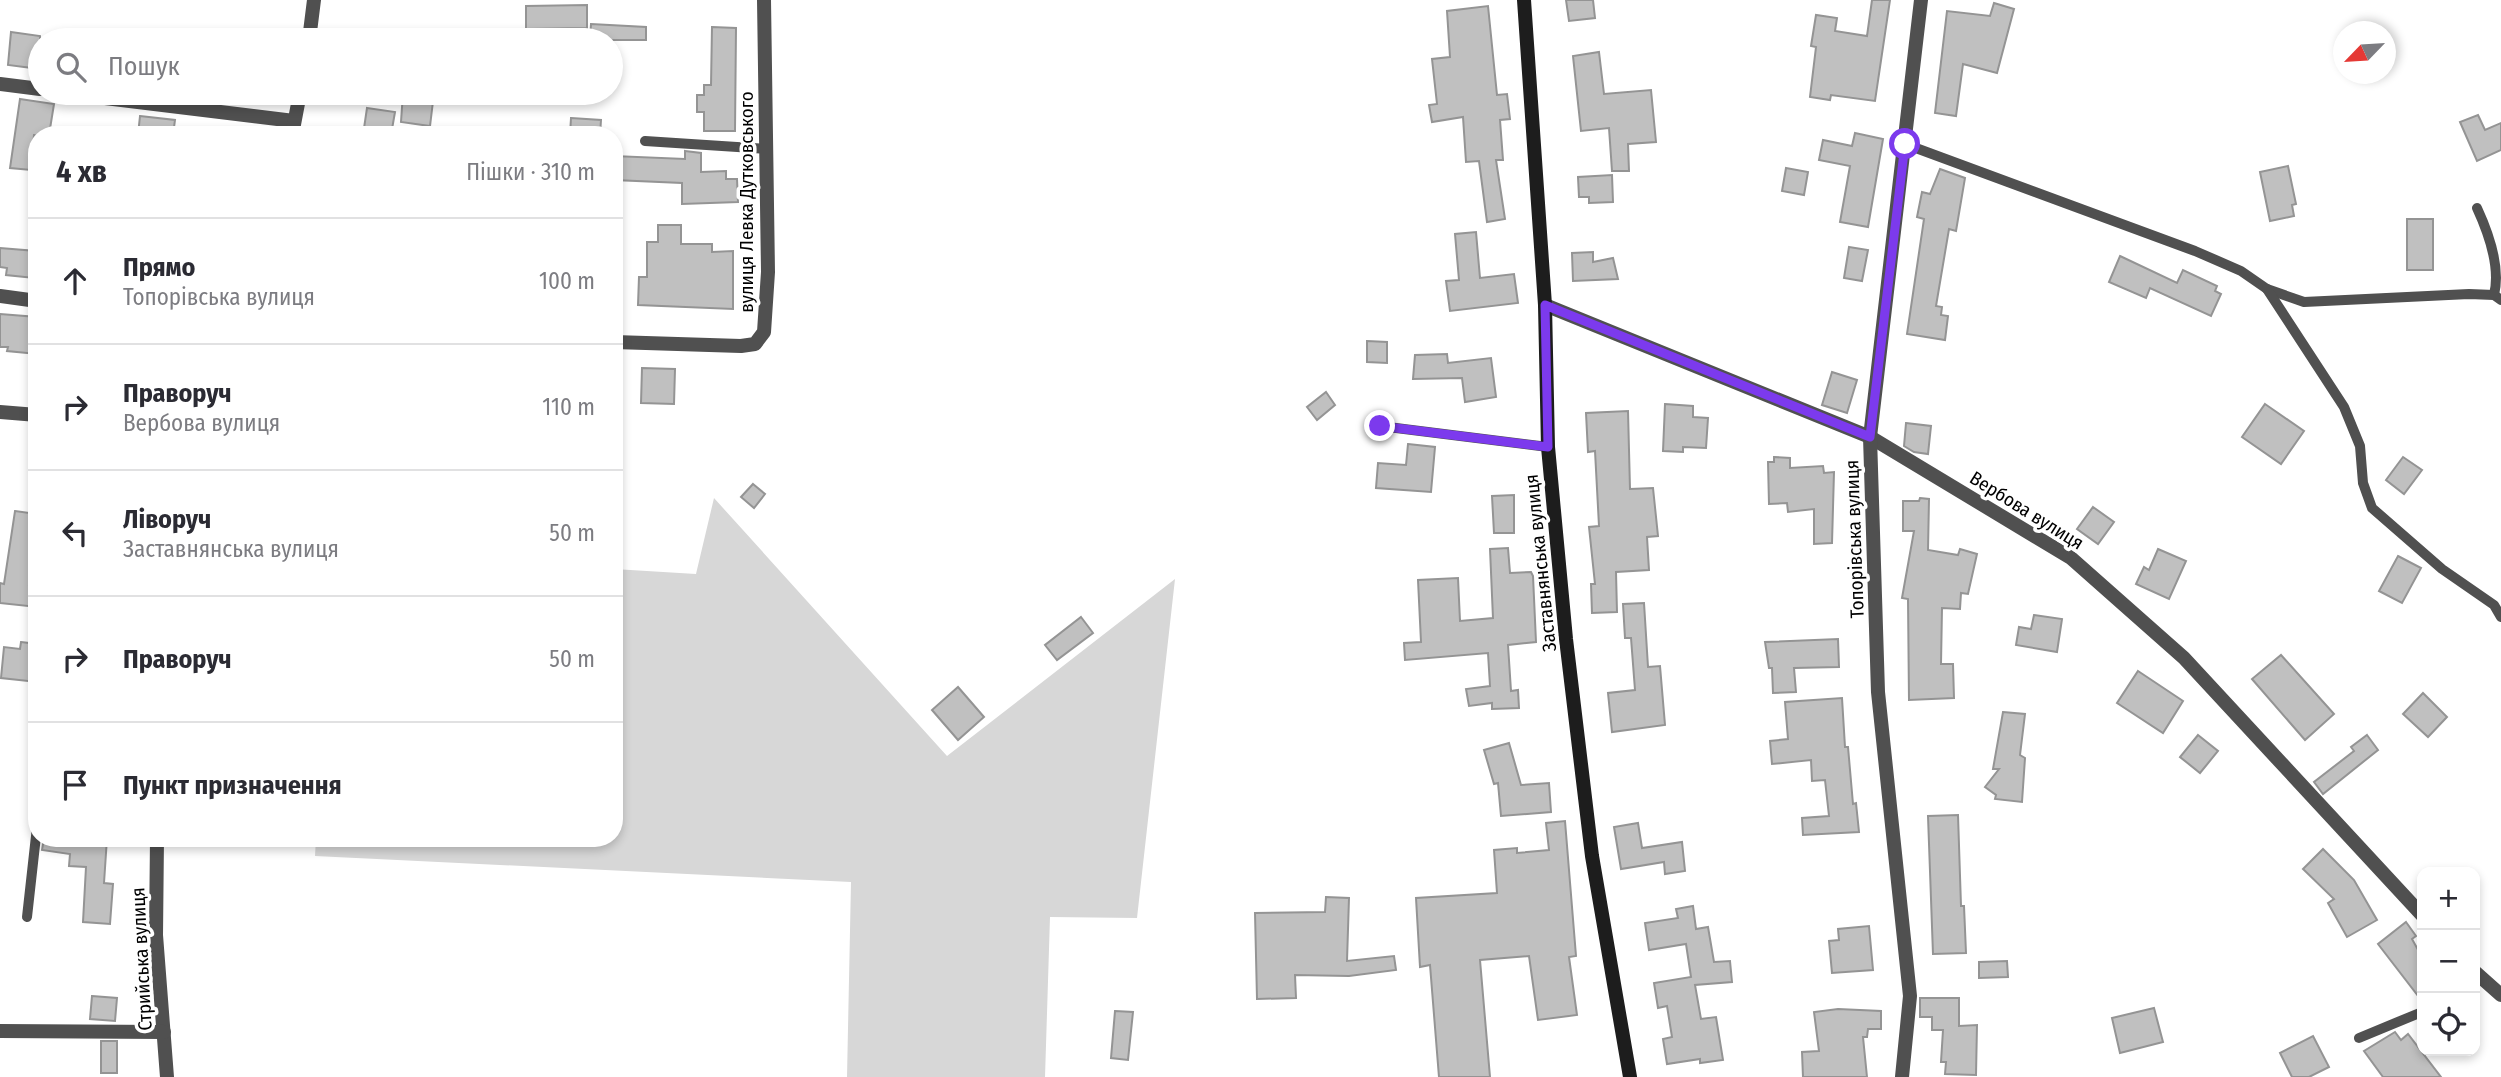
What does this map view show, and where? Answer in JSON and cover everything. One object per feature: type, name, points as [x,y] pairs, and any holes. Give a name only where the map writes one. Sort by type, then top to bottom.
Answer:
[{"type":"street","points":[[311,28],[314,0]]},
{"type":"street","name":"вулиця Левка Дутковського","points":[[623,342],[755,344],[764,332],[768,272],[768,149],[764,0]]},
{"type":"street","name":"Заставнянська вулиця","points":[[1524,0],[1545,305],[1548,447],[1592,856],[1626,1077]]},
{"type":"street","name":"Топорівська вулиця","points":[[1902,1077],[1910,996],[1878,692],[1870,437],[1921,0]]},
{"type":"street","points":[[0,84],[28,88]]},
{"type":"street","points":[[143,105],[280,126]]},
{"type":"street","points":[[293,126],[298,105]]},
{"type":"street","points":[[0,296],[28,300]]},
{"type":"street","name":"Вербова вулиця","points":[[1545,305],[1870,437],[2071,558],[2184,658],[2417,910]]},
{"type":"street","points":[[0,412],[28,414]]},
{"type":"street","name":"Стрийська вулиця","points":[[157,847],[156,934],[167,1077]]},
{"type":"street","points":[[2480,977],[2501,995]]},
{"type":"street","points":[[0,1031],[164,1032]]},
{"type":"lane","points":[[645,141],[768,149]]},
{"type":"lane","points":[[1905,144],[2195,251],[2241,271],[2267,289],[2304,302],[2498,296],[2500,284],[2495,247],[2477,208]]},
{"type":"lane","points":[[2267,289],[2344,407],[2360,446],[2363,482],[2372,508],[2442,569],[2494,605],[2501,617]]},
{"type":"lane","points":[[1380,426],[1548,447]]},
{"type":"lane","points":[[27,917],[35,847]]},
{"type":"lane","points":[[2359,1038],[2417,1014]]},
{"type":"shaded area","points":[[714,498],[947,756],[1175,579],[1137,918],[1050,917],[1045,1077],[847,1077],[851,882],[315,856],[316,847],[623,847],[623,570],[696,574]]},
{"type":"building","points":[[1566,0],[1593,0],[1595,18],[1569,21]]},
{"type":"building","points":[[1872,0],[1890,0],[1875,101],[1831,95],[1830,100],[1810,97],[1816,47],[1811,46],[1816,15],[1837,18],[1835,31],[1867,36]]},
{"type":"building","points":[[1994,3],[2014,9],[1997,73],[1963,64],[1956,116],[1935,113],[1947,11],[1990,16]]},
{"type":"building","points":[[587,5],[587,28],[526,28],[526,6]]},
{"type":"building","points":[[1488,6],[1497,95],[1507,94],[1510,119],[1500,120],[1503,160],[1496,160],[1505,219],[1487,222],[1479,161],[1466,162],[1463,117],[1432,122],[1429,105],[1437,104],[1432,59],[1450,57],[1447,11]]},
{"type":"building","points":[[591,24],[646,27],[646,40],[623,40],[623,28],[591,28]]},
{"type":"building","points":[[712,27],[736,28],[735,131],[704,131],[704,112],[697,112],[697,95],[704,95],[704,85],[711,85]]},
{"type":"building","points":[[11,32],[28,34],[28,68],[8,65]]},
{"type":"building","points":[[1599,52],[1604,94],[1651,90],[1656,142],[1628,144],[1629,171],[1612,171],[1609,128],[1581,131],[1573,56]]},
{"type":"building","points":[[20,99],[28,100],[28,105],[54,105],[50,126],[28,126],[28,170],[10,168]]},
{"type":"building","points":[[402,105],[433,105],[430,126],[401,122]]},
{"type":"building","points":[[367,108],[395,112],[393,126],[364,126]]},
{"type":"building","points":[[2478,115],[2485,130],[2501,123],[2501,150],[2477,161],[2460,122]]},
{"type":"building","points":[[140,116],[175,120],[174,126],[139,126]]},
{"type":"building","points":[[571,118],[601,120],[601,126],[571,126]]},
{"type":"building","points":[[1855,133],[1883,139],[1868,227],[1840,222],[1850,166],[1819,160],[1823,140],[1852,146]]},
{"type":"building","points":[[685,151],[701,153],[701,172],[726,171],[726,179],[737,179],[738,202],[682,204],[682,183],[623,180],[623,156],[685,159]]},
{"type":"building","points":[[2288,166],[2296,204],[2292,205],[2294,216],[2270,221],[2260,172]]},
{"type":"building","points":[[1786,168],[1808,172],[1804,195],[1782,191]]},
{"type":"building","points":[[1940,169],[1965,178],[1956,231],[1949,229],[1936,306],[1942,307],[1941,315],[1948,316],[1945,340],[1907,334],[1924,219],[1917,217],[1922,192],[1930,194]]},
{"type":"building","points":[[1612,175],[1613,202],[1589,203],[1589,197],[1579,197],[1578,177]]},
{"type":"building","points":[[2407,219],[2433,219],[2433,270],[2407,270]]},
{"type":"building","points":[[658,225],[681,225],[681,244],[712,244],[712,252],[733,251],[733,309],[638,305],[639,277],[647,277],[647,242],[658,242]]},
{"type":"building","points":[[1476,232],[1480,278],[1514,274],[1518,303],[1450,311],[1446,281],[1459,280],[1455,234]]},
{"type":"building","points":[[1849,247],[1868,250],[1862,281],[1844,278]]},
{"type":"building","points":[[0,248],[28,250],[28,277],[6,275],[7,268],[0,267]]},
{"type":"building","points":[[1593,252],[1593,262],[1613,258],[1618,279],[1573,281],[1572,253]]},
{"type":"building","points":[[2120,256],[2177,283],[2183,270],[2217,286],[2215,291],[2221,294],[2211,316],[2150,288],[2146,298],[2109,282]]},
{"type":"building","points":[[0,314],[28,316],[28,353],[7,351],[8,347],[0,347]]},
{"type":"building","points":[[1367,341],[1387,342],[1387,363],[1367,362]]},
{"type":"building","points":[[1447,354],[1448,363],[1491,358],[1496,397],[1465,402],[1462,378],[1413,379],[1415,355]]},
{"type":"building","points":[[642,368],[675,369],[674,404],[641,403]]},
{"type":"building","points":[[1832,372],[1857,380],[1847,413],[1822,405]]},
{"type":"building","points":[[1326,392],[1335,405],[1317,420],[1307,407]]},
{"type":"building","points":[[1665,404],[1693,406],[1693,417],[1708,418],[1706,448],[1683,447],[1683,452],[1663,451]]},
{"type":"building","points":[[2265,404],[2304,431],[2281,464],[2242,437]]},
{"type":"building","points":[[1628,411],[1630,489],[1653,488],[1658,536],[1647,537],[1649,570],[1616,572],[1617,612],[1592,613],[1591,584],[1595,584],[1589,527],[1599,526],[1595,451],[1588,452],[1586,413]]},
{"type":"building","points":[[1906,423],[1931,426],[1928,454],[1914,452],[1904,446]]},
{"type":"building","points":[[1408,444],[1435,447],[1431,492],[1376,488],[1378,463],[1406,465]]},
{"type":"building","points":[[1774,457],[1790,458],[1790,468],[1823,466],[1824,473],[1834,472],[1832,543],[1814,544],[1814,509],[1788,512],[1787,503],[1769,504],[1768,462],[1774,462]]},
{"type":"building","points":[[2403,457],[2422,470],[2404,494],[2386,480]]},
{"type":"building","points":[[753,484],[765,494],[754,508],[741,497]]},
{"type":"building","points":[[1514,495],[1514,533],[1494,533],[1492,496]]},
{"type":"building","points":[[1920,498],[1929,499],[1928,550],[1958,555],[1960,549],[1977,554],[1968,594],[1961,593],[1960,609],[1942,608],[1941,664],[1953,664],[1954,698],[1909,700],[1908,599],[1902,598],[1914,531],[1903,531],[1903,501],[1919,501]]},
{"type":"building","points":[[2093,507],[2114,522],[2098,544],[2077,529]]},
{"type":"building","points":[[15,511],[28,513],[28,606],[0,603],[0,583],[4,584]]},
{"type":"building","points":[[1508,548],[1510,573],[1531,572],[1533,576],[1536,642],[1508,645],[1511,691],[1518,690],[1519,708],[1492,709],[1492,703],[1469,706],[1466,689],[1490,686],[1488,653],[1405,660],[1404,643],[1421,642],[1418,580],[1458,578],[1460,621],[1493,618],[1490,549]]},
{"type":"building","points":[[2158,549],[2186,561],[2169,599],[2136,584],[2144,567],[2149,570]]},
{"type":"building","points":[[2398,556],[2421,568],[2402,603],[2379,591]]},
{"type":"building","points":[[1644,603],[1648,667],[1660,666],[1665,725],[1612,732],[1608,693],[1635,690],[1631,638],[1625,638],[1623,604]]},
{"type":"building","points":[[2034,615],[2062,619],[2057,652],[2016,645],[2019,627],[2031,629]]},
{"type":"building","points":[[1081,617],[1093,633],[1057,660],[1045,645]]},
{"type":"building","points":[[1838,639],[1839,667],[1794,668],[1796,692],[1773,693],[1772,668],[1769,668],[1765,642]]},
{"type":"building","points":[[21,642],[28,643],[28,681],[1,678],[4,647],[20,649]]},
{"type":"building","points":[[2281,655],[2334,714],[2305,740],[2252,679]]},
{"type":"building","points":[[2138,671],[2183,701],[2163,733],[2117,703]]},
{"type":"building","points":[[958,687],[984,717],[958,740],[932,710]]},
{"type":"building","points":[[2423,693],[2447,717],[2428,737],[2403,714]]},
{"type":"building","points":[[1842,698],[1845,747],[1848,747],[1853,804],[1856,803],[1859,832],[1803,835],[1802,818],[1829,816],[1825,780],[1812,781],[1811,760],[1772,764],[1770,741],[1788,739],[1785,702]]},
{"type":"building","points":[[2003,712],[2025,714],[2020,755],[2025,758],[2022,802],[1995,799],[1996,795],[1985,787],[1999,769],[1993,769]]},
{"type":"building","points":[[2198,735],[2218,751],[2200,773],[2180,757]]},
{"type":"building","points":[[2367,735],[2378,750],[2323,794],[2314,782],[2354,751],[2351,747]]},
{"type":"building","points":[[1509,743],[1521,785],[1549,783],[1551,812],[1501,816],[1498,783],[1494,784],[1484,750]]},
{"type":"building","points":[[1958,815],[1961,906],[1964,906],[1966,953],[1933,954],[1928,816]]},
{"type":"building","points":[[1565,821],[1576,956],[1569,957],[1577,1015],[1538,1020],[1529,956],[1480,960],[1490,1077],[1439,1077],[1430,965],[1420,967],[1416,898],[1497,893],[1494,850],[1517,848],[1517,853],[1549,850],[1546,823]]},
{"type":"building","points":[[1638,823],[1642,848],[1682,842],[1685,871],[1665,874],[1664,862],[1621,869],[1614,827]]},
{"type":"building","points":[[42,847],[106,847],[104,883],[113,884],[110,924],[83,922],[86,867],[69,866],[70,854],[42,850]]},
{"type":"building","points":[[2323,849],[2354,880],[2377,920],[2347,937],[2328,903],[2334,899],[2303,869]]},
{"type":"building","points":[[1326,897],[1349,898],[1347,961],[1394,956],[1396,970],[1349,976],[1295,975],[1296,998],[1257,999],[1255,913],[1325,912]]},
{"type":"building","points":[[1693,906],[1696,929],[1708,927],[1714,962],[1730,961],[1732,982],[1695,985],[1701,1019],[1716,1017],[1723,1060],[1700,1063],[1700,1059],[1667,1064],[1663,1039],[1672,1037],[1667,1006],[1658,1008],[1654,983],[1691,977],[1686,944],[1649,950],[1645,923],[1678,918],[1676,909]]},
{"type":"building","points":[[2406,922],[2416,936],[2412,939],[2417,948],[2417,995],[2378,944]]},
{"type":"building","points":[[1869,926],[1873,970],[1832,973],[1829,941],[1839,940],[1838,929]]},
{"type":"building","points":[[2007,961],[2008,977],[1979,978],[1979,962]]},
{"type":"building","points":[[92,996],[117,998],[115,1021],[90,1019]]},
{"type":"building","points":[[1920,998],[1959,998],[1959,1026],[1977,1025],[1976,1075],[1945,1074],[1946,1062],[1941,1062],[1943,1030],[1932,1030],[1932,1017],[1920,1017]]},
{"type":"building","points":[[2154,1008],[2163,1042],[2120,1053],[2112,1018]]},
{"type":"building","points":[[1838,1009],[1881,1011],[1881,1029],[1868,1029],[1867,1037],[1863,1037],[1867,1077],[1803,1077],[1802,1052],[1819,1051],[1814,1012]]},
{"type":"building","points":[[1115,1011],[1133,1012],[1128,1060],[1111,1058]]},
{"type":"building","points":[[2395,1032],[2401,1040],[2408,1034],[2417,1046],[2417,1056],[2425,1056],[2441,1077],[2383,1077],[2364,1051]]},
{"type":"building","points":[[2313,1036],[2329,1067],[2309,1077],[2292,1077],[2280,1053]]},
{"type":"building","points":[[101,1041],[117,1041],[117,1073],[101,1073]]},
{"type":"route","points":[[1380,426],[1548,447],[1545,305],[1870,437],[1905,144]]}]
